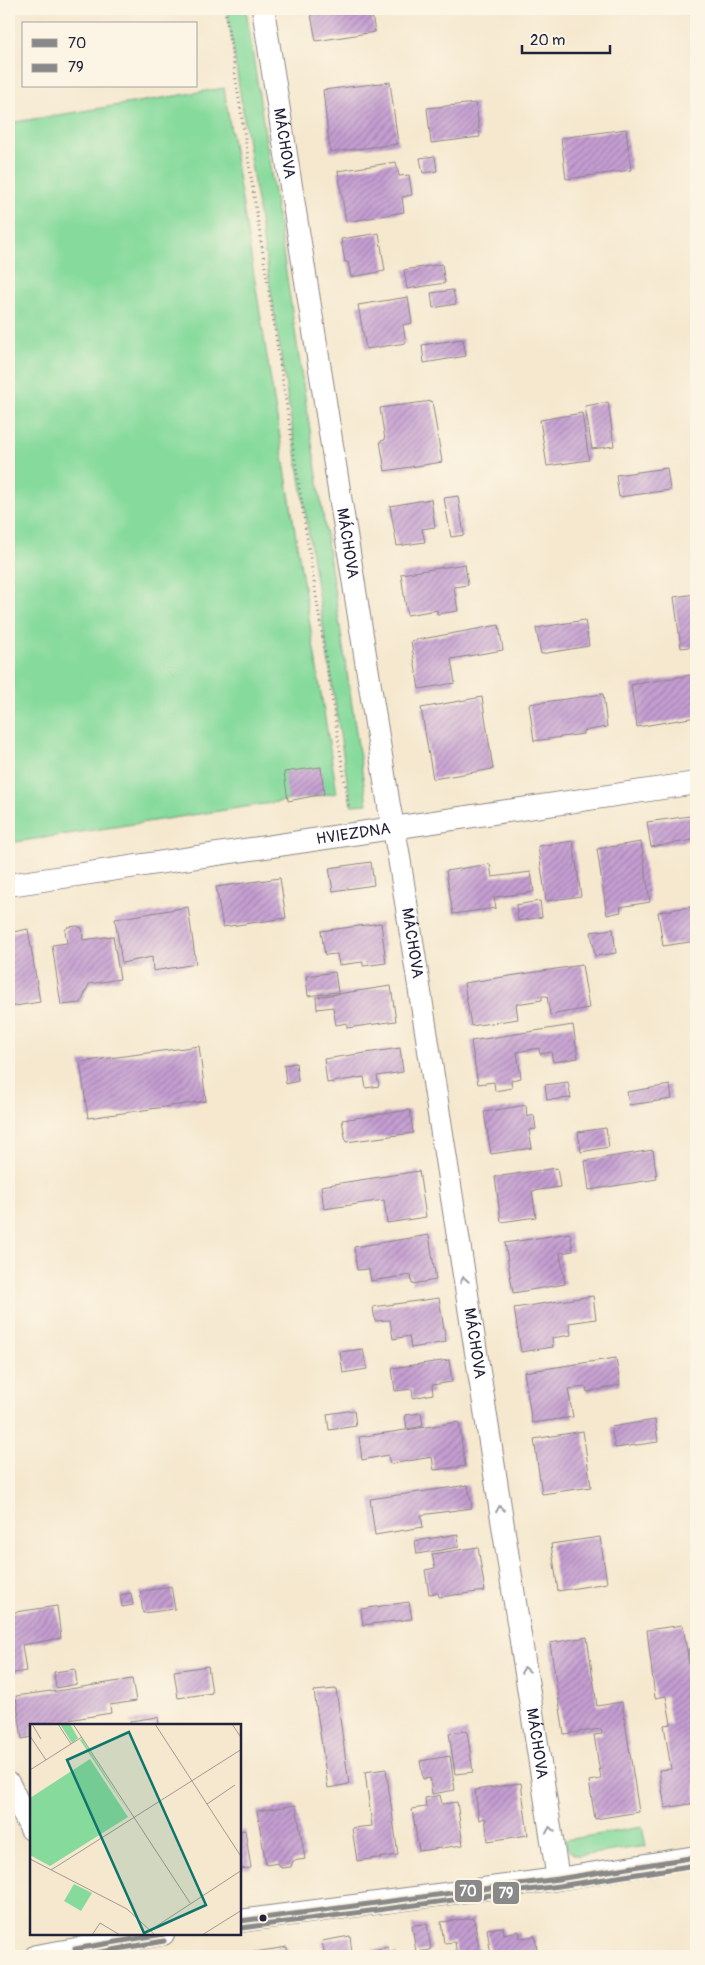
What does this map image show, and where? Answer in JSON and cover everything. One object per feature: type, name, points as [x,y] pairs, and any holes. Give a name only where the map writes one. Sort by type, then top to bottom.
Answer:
[{"type":"street","name":"MÁCHOVA","points":[[263,9],[394,829],[558,1879]]},
{"type":"street","name":"HVIEZDNA","points":[[9,885],[696,783]]},
{"type":"street","points":[[9,1784],[30,1827]]},
{"type":"street","points":[[241,1921],[558,1879],[696,1857]]},
{"type":"street","points":[[36,1956],[74,1946],[156,1935]]},
{"type":"path","points":[[225,9],[349,809]]},
{"type":"green space","points":[[227,9],[246,9],[367,804],[351,805]]},
{"type":"green space","points":[[224,88],[337,793],[9,843],[9,123]]},
{"type":"green space","points":[[642,1827],[646,1846],[578,1856],[572,1854],[565,1840]]},
{"type":"building","points":[[310,9],[371,9],[375,32],[316,41]]},
{"type":"building","points":[[390,82],[398,144],[330,152],[323,90]]},
{"type":"building","points":[[476,103],[480,137],[431,143],[427,108]]},
{"type":"building","points":[[626,129],[631,170],[566,179],[561,138]]},
{"type":"building","points":[[435,156],[437,171],[423,173],[420,158]]},
{"type":"building","points":[[396,162],[399,176],[409,175],[412,195],[402,197],[404,212],[346,222],[338,171]]},
{"type":"building","points":[[379,233],[385,271],[351,277],[348,262],[345,262],[341,239]]},
{"type":"building","points":[[442,264],[445,283],[407,289],[404,270]]},
{"type":"building","points":[[453,290],[456,304],[433,308],[431,293]]},
{"type":"building","points":[[408,297],[412,323],[403,325],[406,343],[366,349],[358,305]]},
{"type":"building","points":[[463,339],[466,356],[424,363],[422,345]]},
{"type":"building","points":[[432,401],[442,462],[385,471],[380,441],[385,440],[380,408]]},
{"type":"building","points":[[608,402],[614,446],[592,449],[585,406]]},
{"type":"building","points":[[582,413],[589,460],[547,466],[540,420]]},
{"type":"building","points":[[667,468],[670,490],[619,497],[616,475]]},
{"type":"building","points":[[458,496],[464,535],[451,537],[444,498]]},
{"type":"building","points":[[431,499],[435,527],[422,529],[425,542],[397,546],[390,506]]},
{"type":"building","points":[[465,564],[468,585],[454,587],[458,611],[437,614],[437,610],[407,615],[401,574]]},
{"type":"building","points":[[696,594],[696,646],[681,648],[674,597]]},
{"type":"building","points":[[585,620],[589,646],[541,654],[536,628]]},
{"type":"building","points":[[499,625],[503,650],[451,659],[455,683],[419,689],[411,641]]},
{"type":"building","points":[[696,674],[696,717],[637,727],[631,685]]},
{"type":"building","points":[[603,694],[607,727],[583,731],[583,734],[534,741],[529,704]]},
{"type":"building","points":[[482,697],[493,769],[433,779],[421,708]]},
{"type":"building","points":[[321,767],[324,794],[288,801],[284,772]]},
{"type":"building","points":[[690,816],[693,840],[651,847],[647,822]]},
{"type":"building","points":[[573,841],[581,896],[546,901],[538,846]]},
{"type":"building","points":[[641,842],[650,902],[620,907],[621,912],[607,915],[597,849]]},
{"type":"building","points":[[371,862],[374,885],[333,891],[329,868]]},
{"type":"building","points":[[490,864],[492,877],[531,872],[534,892],[494,897],[496,908],[453,914],[446,871]]},
{"type":"building","points":[[280,878],[286,918],[223,927],[216,887]]},
{"type":"building","points":[[540,901],[542,917],[518,921],[516,905]]},
{"type":"building","points":[[696,906],[696,941],[663,946],[658,912]]},
{"type":"building","points":[[188,907],[196,964],[153,971],[152,957],[122,963],[115,919]]},
{"type":"building","points":[[381,923],[386,963],[363,966],[363,962],[339,965],[337,954],[325,955],[321,931]]},
{"type":"building","points":[[77,926],[82,928],[83,940],[113,936],[120,979],[89,984],[81,1003],[61,1005],[52,945],[67,943],[65,930],[68,927]]},
{"type":"building","points":[[28,929],[40,1002],[9,1007],[9,933]]},
{"type":"building","points":[[613,929],[616,953],[595,956],[591,932]]},
{"type":"building","points":[[582,965],[589,1008],[550,1015],[547,996],[542,996],[542,1000],[516,1004],[518,1019],[471,1026],[464,983]]},
{"type":"building","points":[[335,972],[338,992],[308,996],[306,976]]},
{"type":"building","points":[[391,986],[396,1021],[347,1028],[347,1023],[336,1025],[333,1007],[317,1009],[316,997]]},
{"type":"building","points":[[573,1025],[578,1058],[553,1062],[551,1052],[540,1054],[539,1048],[517,1052],[521,1078],[511,1080],[512,1088],[495,1091],[494,1082],[478,1084],[471,1041]]},
{"type":"building","points":[[199,1046],[206,1101],[88,1118],[80,1062]]},
{"type":"building","points":[[400,1048],[403,1072],[377,1076],[379,1086],[366,1088],[364,1077],[327,1083],[324,1059]]},
{"type":"building","points":[[296,1063],[298,1081],[286,1084],[284,1065]]},
{"type":"building","points":[[568,1082],[571,1098],[547,1100],[545,1085]]},
{"type":"building","points":[[670,1085],[672,1099],[629,1105],[627,1092]]},
{"type":"building","points":[[526,1105],[527,1117],[534,1115],[536,1129],[529,1130],[532,1148],[491,1154],[484,1112]]},
{"type":"building","points":[[410,1110],[413,1133],[346,1142],[342,1120]]},
{"type":"building","points":[[606,1128],[609,1147],[581,1152],[578,1132]]},
{"type":"building","points":[[653,1150],[657,1179],[589,1190],[585,1161]]},
{"type":"building","points":[[557,1168],[560,1187],[532,1191],[536,1217],[501,1222],[495,1177]]},
{"type":"building","points":[[419,1171],[426,1217],[387,1223],[384,1200],[324,1209],[321,1186]]},
{"type":"building","points":[[570,1233],[573,1251],[560,1253],[565,1284],[513,1293],[505,1243]]},
{"type":"building","points":[[429,1235],[436,1280],[412,1284],[411,1275],[371,1281],[369,1269],[357,1270],[354,1247]]},
{"type":"building","points":[[593,1296],[596,1319],[569,1323],[571,1335],[552,1338],[553,1347],[521,1352],[514,1308]]},
{"type":"building","points":[[439,1298],[446,1342],[411,1348],[409,1336],[393,1339],[390,1320],[375,1321],[373,1307]]},
{"type":"building","points":[[363,1349],[367,1369],[343,1373],[340,1352]]},
{"type":"building","points":[[616,1358],[620,1385],[587,1392],[586,1387],[568,1389],[573,1417],[532,1423],[524,1372]]},
{"type":"building","points":[[449,1360],[452,1382],[432,1385],[433,1394],[413,1398],[412,1389],[395,1391],[392,1368]]},
{"type":"building","points":[[354,1410],[356,1426],[329,1430],[327,1414]]},
{"type":"building","points":[[421,1413],[423,1426],[407,1429],[405,1415]]},
{"type":"building","points":[[655,1420],[658,1442],[615,1448],[611,1427]]},
{"type":"building","points":[[459,1422],[465,1466],[434,1470],[432,1457],[390,1464],[388,1455],[362,1460],[359,1437]]},
{"type":"building","points":[[583,1431],[591,1487],[542,1494],[534,1439]]},
{"type":"building","points":[[468,1485],[472,1508],[421,1515],[423,1527],[375,1535],[370,1499]]},
{"type":"building","points":[[458,1534],[459,1547],[417,1554],[415,1541]]},
{"type":"building","points":[[600,1537],[607,1583],[558,1591],[551,1544]]},
{"type":"building","points":[[478,1547],[485,1591],[439,1597],[438,1593],[429,1594],[425,1570],[435,1568],[432,1554]]},
{"type":"building","points":[[171,1586],[175,1609],[143,1613],[140,1592]]},
{"type":"building","points":[[131,1593],[133,1605],[122,1607],[120,1595]]},
{"type":"building","points":[[409,1602],[412,1619],[363,1625],[361,1609]]},
{"type":"building","points":[[57,1606],[61,1638],[22,1645],[26,1671],[9,1674],[9,1613]]},
{"type":"building","points":[[683,1625],[696,1710],[696,1803],[665,1808],[659,1770],[671,1769],[664,1725],[671,1724],[666,1696],[655,1698],[647,1630]]},
{"type":"building","points":[[587,1637],[597,1706],[622,1702],[639,1812],[595,1819],[589,1781],[601,1779],[594,1735],[602,1734],[601,1729],[564,1734],[550,1643]]},
{"type":"building","points":[[696,1647],[696,1666],[691,1666],[688,1649]]},
{"type":"building","points":[[208,1666],[212,1693],[178,1698],[174,1671]]},
{"type":"building","points":[[75,1669],[77,1684],[56,1688],[54,1672]]},
{"type":"building","points":[[132,1679],[136,1701],[110,1705],[111,1713],[56,1722],[56,1724],[30,1724],[30,1737],[22,1739],[16,1696]]},
{"type":"building","points":[[336,1689],[349,1784],[328,1788],[314,1691]]},
{"type":"building","points":[[158,1717],[159,1724],[131,1724],[130,1721]]},
{"type":"building","points":[[467,1731],[473,1772],[455,1774],[449,1733]]},
{"type":"building","points":[[450,1756],[455,1790],[432,1794],[430,1778],[423,1779],[420,1761]]},
{"type":"building","points":[[386,1769],[398,1855],[357,1861],[352,1828],[372,1826],[365,1772]]},
{"type":"building","points":[[521,1783],[528,1835],[488,1841],[485,1818],[479,1820],[475,1790]]},
{"type":"building","points":[[440,1795],[442,1804],[457,1802],[463,1845],[419,1851],[412,1809],[426,1807],[425,1798]]},
{"type":"building","points":[[296,1805],[305,1859],[293,1861],[291,1867],[281,1868],[278,1863],[266,1865],[257,1811]]},
{"type":"building","points":[[245,1830],[251,1868],[241,1869],[241,1831]]},
{"type":"building","points":[[474,1918],[480,1956],[457,1956],[455,1942],[444,1943],[441,1922]]},
{"type":"building","points":[[427,1924],[431,1950],[416,1952],[412,1925]]},
{"type":"building","points":[[503,1927],[504,1934],[519,1931],[520,1938],[535,1936],[538,1956],[491,1956],[487,1929]]},
{"type":"building","points":[[350,1936],[352,1954],[325,1956],[322,1941]]},
{"type":"building","points":[[287,1947],[288,1956],[235,1956],[235,1955]]},
{"type":"building","points":[[388,1947],[389,1955],[397,1954],[397,1956],[364,1956],[363,1952]]},
{"type":"transit line","name":"70","points":[[241,1921],[558,1879],[696,1857]]},
{"type":"transit line","name":"79","points":[[241,1928],[559,1886],[696,1865]]},
{"type":"transit line","name":"70","points":[[77,1956],[75,1949],[157,1935]]},
{"type":"transit line","name":"79","points":[[84,1955],[164,1941]]}]
